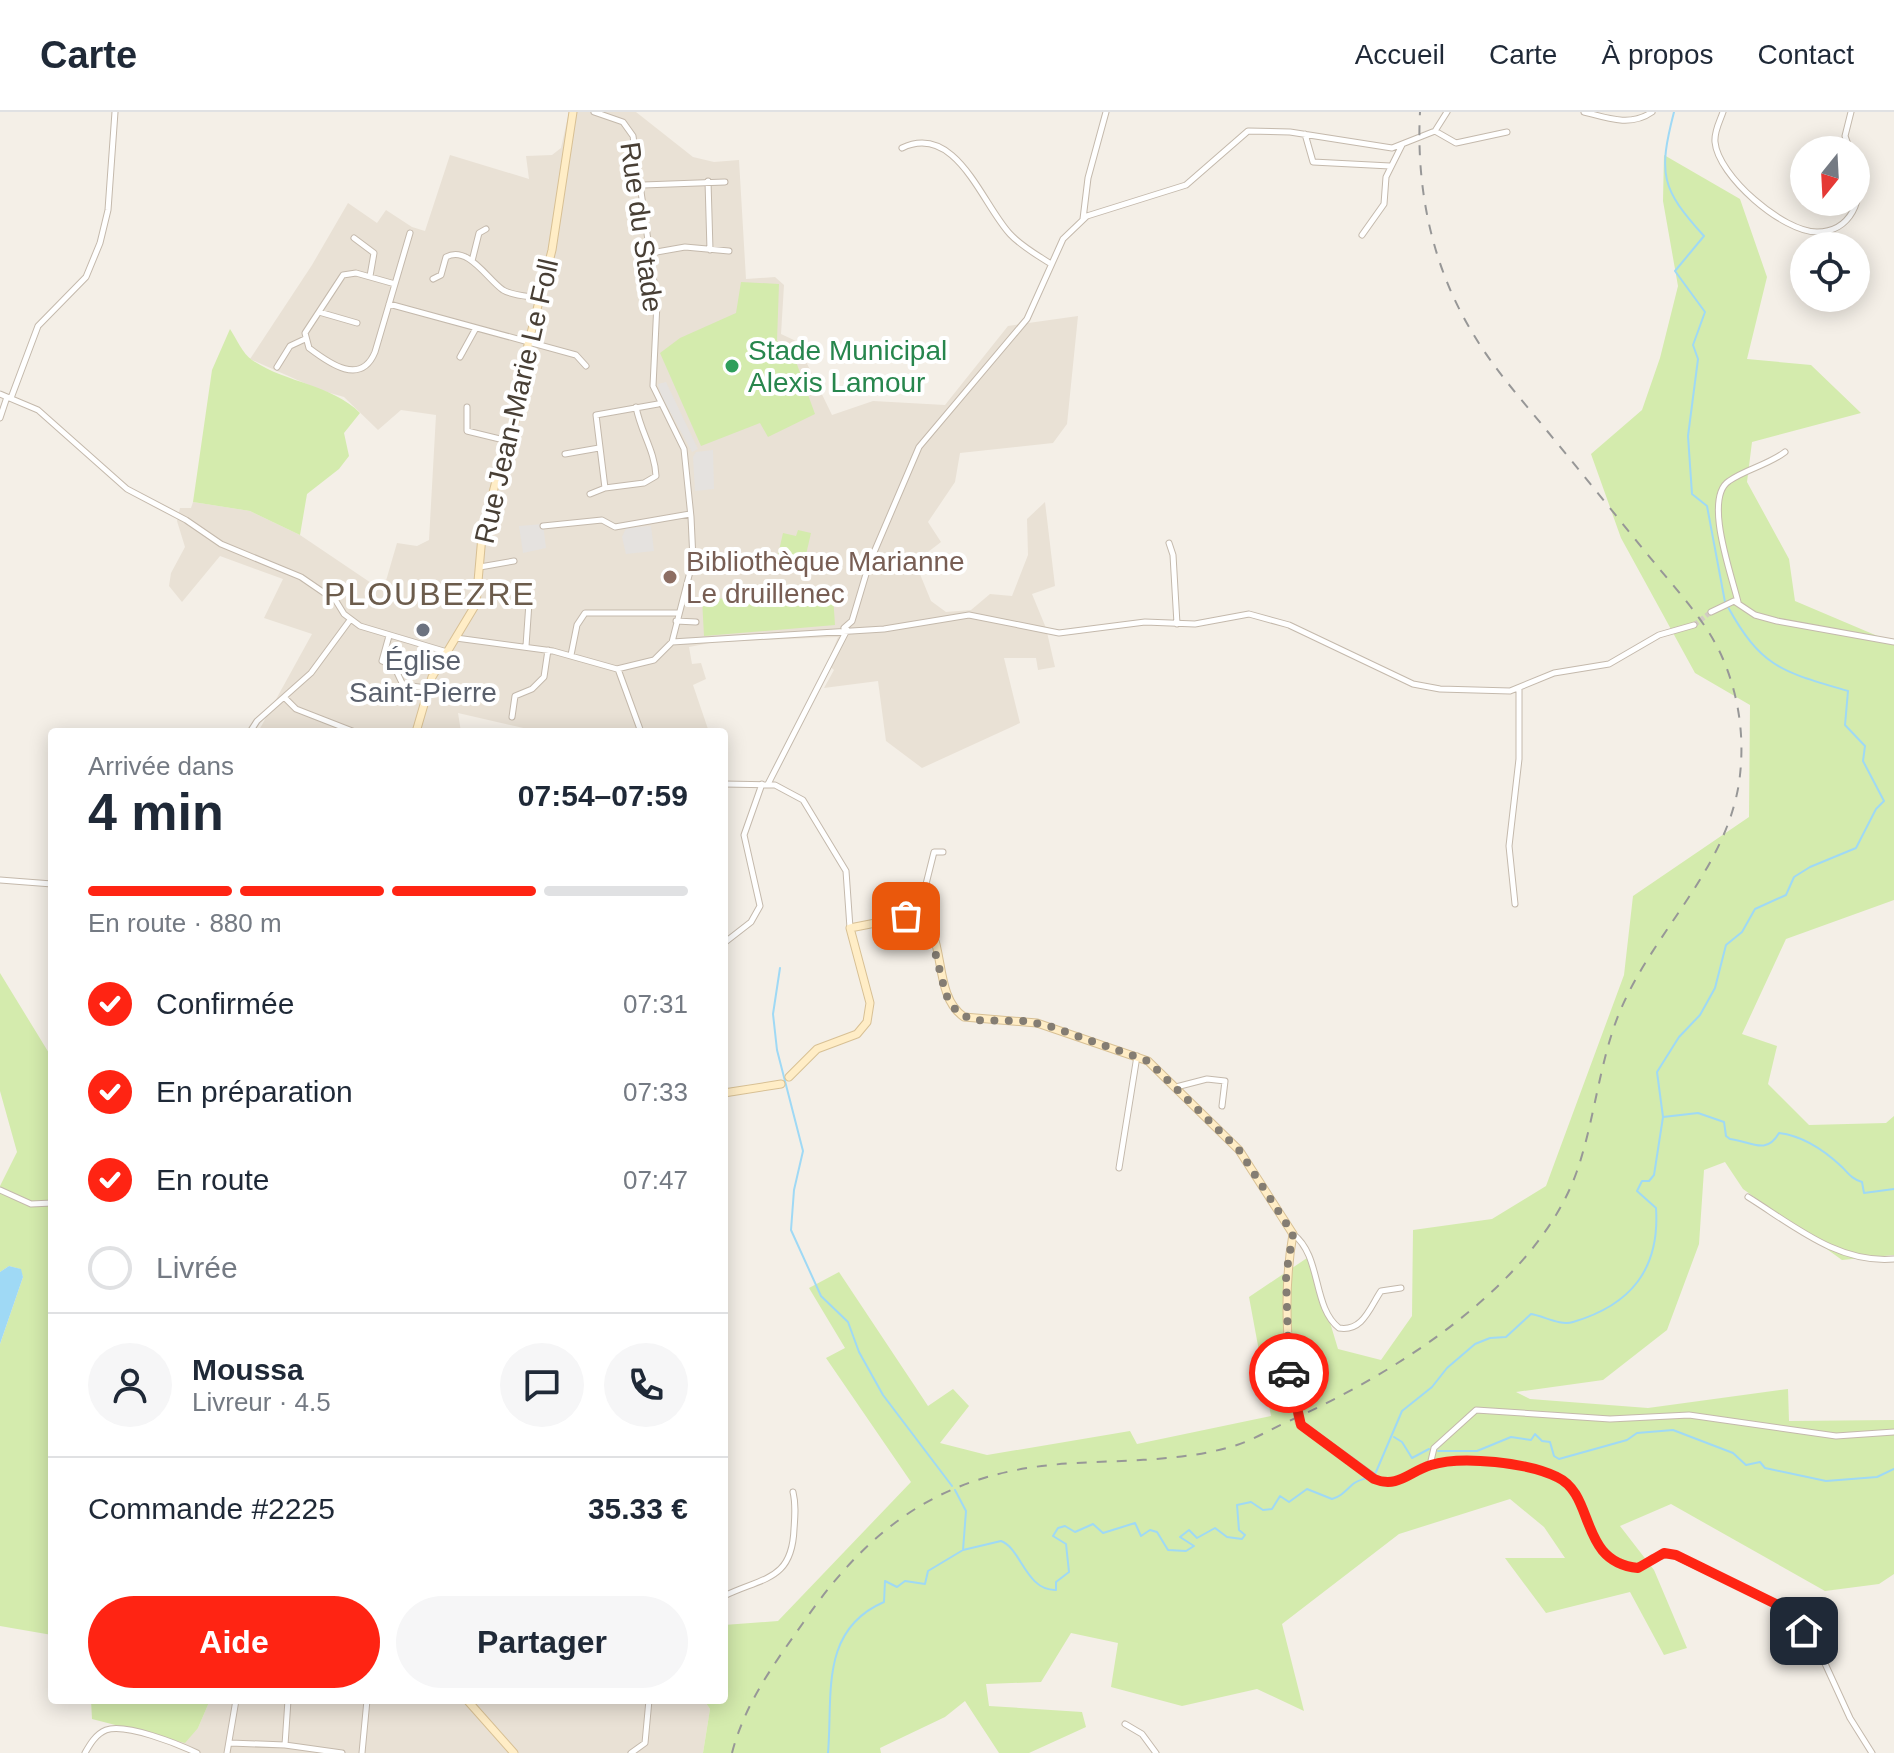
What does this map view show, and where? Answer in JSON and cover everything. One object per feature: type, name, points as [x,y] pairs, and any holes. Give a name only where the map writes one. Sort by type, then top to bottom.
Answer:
[{"type":"street","points":[[0,418],[6,396],[38,326],[86,277],[100,243],[108,210],[115,112]]},
{"type":"street","name":"Rue Jean-Marie Le Foll","points":[[417,728],[427,688],[476,604],[482,536],[519,409],[529,341],[552,250],[573,112]]},
{"type":"street","name":"Rue du Stade","points":[[594,112],[614,117],[630,130],[643,185],[657,303],[651,374],[658,404],[684,449],[693,560],[672,642]]},
{"type":"street","points":[[1083,219],[1085,189],[1106,112]]},
{"type":"street","points":[[728,940],[751,922],[760,906],[744,835],[765,784],[843,630],[852,621],[869,564],[919,447],[1027,319],[1059,245],[1083,219],[1186,185],[1243,133],[1267,130],[1392,148],[1435,131],[1447,112]]},
{"type":"street","points":[[1584,112],[1623,121],[1641,119],[1652,112]]},
{"type":"street","points":[[1723,112],[1715,140],[1718,154],[1732,179],[1747,194],[1801,228],[1819,232],[1833,228],[1849,216]]},
{"type":"street","points":[[1845,136],[1851,112]]},
{"type":"street","points":[[1435,131],[1456,143],[1507,132]]},
{"type":"street","points":[[1304,134],[1313,162],[1390,166]]},
{"type":"street","points":[[902,148],[926,143],[951,153],[1007,231],[1051,264]]},
{"type":"street","points":[[1362,235],[1384,204],[1390,166],[1402,145]]},
{"type":"street","points":[[708,181],[710,250]]},
{"type":"street","points":[[643,185],[725,182]]},
{"type":"street","points":[[472,261],[480,231],[486,229]]},
{"type":"street","points":[[395,284],[347,273],[327,297],[305,333],[309,348],[340,368],[363,369],[375,352],[389,304],[395,284],[410,233]]},
{"type":"street","points":[[354,238],[374,253],[370,276]]},
{"type":"street","points":[[651,253],[685,247],[729,251]]},
{"type":"street","points":[[433,279],[441,275],[450,254],[472,261],[506,292],[540,298]]},
{"type":"street","points":[[389,304],[576,355],[586,366]]},
{"type":"street","points":[[319,312],[357,323]]},
{"type":"street","points":[[460,357],[476,328]]},
{"type":"street","points":[[277,367],[290,346],[305,339]]},
{"type":"street","points":[[6,396],[38,410],[127,489],[186,520],[221,544],[301,577],[336,601],[350,620],[389,636],[447,652]]},
{"type":"street","points":[[605,488],[598,414],[658,404]]},
{"type":"street","points":[[467,407],[467,431],[509,441]]},
{"type":"street","points":[[590,494],[605,488],[644,483],[656,476],[653,451],[641,433],[636,407]]},
{"type":"street","points":[[565,454],[599,448]]},
{"type":"street","points":[[1785,452],[1729,481],[1721,491],[1717,509],[1736,602],[1755,615],[1777,621],[1894,642]]},
{"type":"street","points":[[543,526],[602,520],[615,527],[690,514]]},
{"type":"street","points":[[1169,543],[1173,555],[1172,596],[1177,624]]},
{"type":"street","points":[[480,567],[514,561]]},
{"type":"street","points":[[526,646],[530,588]]},
{"type":"street","points":[[1711,612],[1736,602]]},
{"type":"street","points":[[571,655],[577,625],[585,613],[677,613]]},
{"type":"street","points":[[456,638],[548,650],[617,669],[654,660],[672,642],[895,627],[969,615],[1059,633],[1145,622],[1177,624],[1260,615],[1289,625],[1413,684],[1440,689],[1519,689],[1554,673],[1609,664],[1659,635],[1694,625]]},
{"type":"street","points":[[253,728],[311,673],[350,620]]},
{"type":"street","points":[[676,621],[696,622]]},
{"type":"street","points":[[389,636],[382,661],[394,666],[403,685],[427,688]]},
{"type":"street","points":[[512,717],[515,696],[532,689],[544,677],[548,650]]},
{"type":"street","points":[[617,669],[639,728]]},
{"type":"street","points":[[1515,904],[1509,846],[1519,759],[1519,689]]},
{"type":"street","points":[[285,698],[296,709],[345,728]]},
{"type":"street","points":[[728,784],[765,784],[798,796],[840,859],[846,871],[850,928],[870,1003],[867,1022],[857,1034],[817,1049],[781,1084],[728,1092]]},
{"type":"street","points":[[943,852],[934,852],[929,866],[924,920],[936,947],[946,995],[964,1017],[1037,1023],[1137,1055],[1176,1087],[1239,1150],[1293,1234],[1305,1245],[1329,1313],[1339,1328],[1353,1327],[1363,1320],[1381,1291],[1401,1288]]},
{"type":"street","points":[[0,880],[48,884]]},
{"type":"street","points":[[850,928],[906,916],[924,920]]},
{"type":"street","points":[[1119,1168],[1137,1055]]},
{"type":"street","points":[[1176,1087],[1207,1079],[1225,1081],[1222,1106]]},
{"type":"street","points":[[0,1190],[31,1204],[48,1203]]},
{"type":"street","points":[[1748,1197],[1839,1252],[1867,1259],[1894,1259]]},
{"type":"street","points":[[1293,1234],[1286,1275],[1289,1371],[1299,1422],[1374,1479],[1389,1483],[1406,1479],[1430,1465],[1486,1461],[1560,1478],[1577,1495],[1592,1538],[1619,1561],[1638,1568],[1652,1558],[1671,1554],[1782,1607],[1816,1644],[1850,1718],[1872,1753]]},
{"type":"street","points":[[1430,1465],[1434,1448],[1476,1410],[1610,1419],[1689,1415],[1836,1436],[1894,1432]]},
{"type":"street","points":[[728,1594],[772,1576],[786,1565],[793,1545],[793,1492]]},
{"type":"street","points":[[227,1753],[235,1704]]},
{"type":"street","points":[[285,1745],[288,1704]]},
{"type":"street","points":[[362,1753],[367,1704]]},
{"type":"street","points":[[473,1704],[514,1753]]},
{"type":"street","points":[[631,1753],[645,1743],[649,1704]]},
{"type":"street","points":[[1125,1724],[1142,1734],[1156,1753]]},
{"type":"street","points":[[85,1753],[92,1741],[111,1729],[134,1731],[197,1753]]},
{"type":"street","points":[[230,1743],[285,1745],[342,1753]]},
{"type":"shaded area","points":[[569,112],[636,112],[693,157],[714,162],[739,160],[746,279],[775,277],[784,285],[781,334],[796,341],[832,415],[873,401],[945,405],[1008,326],[1078,316],[1067,424],[1053,443],[960,453],[955,482],[928,522],[941,542],[915,562],[931,601],[946,612],[971,610],[990,594],[1012,596],[1028,555],[1027,519],[1045,502],[1055,586],[1032,594],[1046,628],[1055,667],[1038,670],[1036,658],[1004,658],[1020,723],[922,768],[886,741],[878,681],[824,688],[834,670],[827,664],[838,637],[715,642],[689,647],[692,664],[701,663],[706,679],[693,685],[708,728],[524,728],[458,713],[460,728],[260,728],[312,634],[264,618],[283,579],[220,556],[182,602],[169,586],[171,573],[185,547],[177,521],[180,508],[191,508],[193,502],[250,511],[300,535],[383,591],[397,543],[417,546],[429,540],[436,415],[401,410],[378,430],[344,397],[320,390],[250,359],[312,265],[348,203],[377,223],[386,210],[412,227],[425,231],[450,155],[529,179],[526,156],[552,155],[561,148]]},
{"type":"shaded area","points":[[666,382],[698,449],[692,452],[661,395],[658,384]]},
{"type":"shaded area","points":[[713,450],[714,489],[695,491],[693,457],[696,452]]},
{"type":"shaded area","points":[[543,524],[546,548],[523,553],[519,526]]},
{"type":"shaded area","points":[[651,526],[654,551],[626,554],[622,537],[626,528]]},
{"type":"shaded area","points":[[208,1704],[707,1704],[710,1709],[703,1753],[191,1753],[170,1742],[198,1728]]},
{"type":"green space","points":[[1664,155],[1740,199],[1767,277],[1747,359],[1811,365],[1861,413],[1752,442],[1747,482],[1789,559],[1795,601],[1894,643],[1894,900],[1786,939],[1742,1034],[1777,1046],[1768,1084],[1809,1125],[1886,1123],[1894,1116],[1894,1255],[1842,1260],[1743,1189],[1725,1162],[1704,1170],[1699,1244],[1667,1330],[1603,1380],[1516,1392],[1530,1399],[1648,1408],[1788,1389],[1789,1421],[1894,1420],[1894,1574],[1879,1584],[1825,1591],[1671,1504],[1620,1526],[1654,1570],[1687,1648],[1664,1655],[1630,1592],[1546,1613],[1505,1558],[1565,1558],[1544,1527],[1510,1499],[1399,1534],[1282,1624],[1304,1711],[1257,1689],[1182,1706],[1111,1687],[1118,1643],[1071,1633],[1041,1682],[986,1684],[989,1706],[1082,1712],[1086,1727],[1029,1753],[999,1753],[965,1701],[945,1717],[880,1748],[881,1753],[703,1753],[710,1709],[707,1704],[728,1704],[728,1625],[778,1621],[911,1482],[826,1358],[845,1348],[809,1288],[839,1272],[928,1406],[953,1389],[969,1406],[940,1443],[987,1455],[1130,1431],[1137,1444],[1271,1416],[1249,1297],[1310,1256],[1338,1349],[1381,1360],[1412,1316],[1413,1230],[1492,1219],[1546,1186],[1624,975],[1633,896],[1749,817],[1750,705],[1695,673],[1621,538],[1591,454],[1642,410],[1660,358],[1678,286],[1663,201]]},
{"type":"green space","name":"Stade Municipal Alexis Lamour","points":[[741,282],[779,284],[777,341],[790,345],[815,414],[768,437],[760,423],[701,446],[660,353],[680,338],[736,313]]},
{"type":"green space","points":[[230,329],[252,360],[336,396],[360,413],[344,433],[349,456],[339,469],[307,494],[300,535],[250,511],[193,502],[212,370]]},
{"type":"green space","points":[[798,530],[811,533],[805,559],[792,556],[790,562],[777,559],[783,533],[796,536]]},
{"type":"green space","points":[[833,596],[835,625],[704,636],[702,599]]},
{"type":"green space","points":[[0,973],[48,1051],[48,1634],[0,1626],[0,1344],[23,1277],[20,1269],[9,1266],[0,1272],[0,1186],[17,1152],[0,1091]]},
{"type":"green space","points":[[91,1704],[208,1704],[198,1728],[185,1743],[92,1719]]},
{"type":"water","points":[[9,1266],[21,1269],[23,1277],[0,1344],[0,1272]]},
{"type":"waterway","points":[[1674,112],[1666,151],[1667,180],[1679,206],[1704,236],[1675,271],[1705,312],[1693,345],[1698,359],[1688,436],[1692,494],[1707,506],[1725,602]]},
{"type":"waterway","points":[[828,1753],[831,1688],[839,1647],[849,1629],[863,1614],[884,1602],[885,1581],[897,1587],[905,1581],[925,1584],[928,1571],[963,1550],[1001,1541],[1008,1545],[1038,1584],[1056,1590],[1056,1582],[1069,1572],[1066,1544],[1053,1536],[1058,1528],[1065,1526],[1075,1532],[1093,1524],[1103,1533],[1135,1523],[1141,1536],[1150,1530],[1157,1532],[1168,1550],[1186,1551],[1194,1546],[1180,1537],[1189,1530],[1197,1538],[1215,1528],[1227,1537],[1242,1539],[1245,1535],[1239,1530],[1237,1505],[1251,1502],[1263,1510],[1272,1509],[1280,1496],[1289,1502],[1307,1489],[1332,1499],[1356,1482],[1373,1475],[1402,1411],[1432,1387],[1447,1368],[1475,1344],[1490,1338],[1506,1337],[1531,1314],[1568,1323],[1593,1315],[1611,1306],[1638,1282],[1653,1249],[1656,1230],[1656,1208],[1637,1191],[1642,1181],[1649,1181],[1654,1175],[1663,1117],[1657,1072],[1679,1037],[1700,1015],[1715,988],[1726,945],[1742,932],[1755,909],[1786,895],[1794,877],[1810,867],[1856,848],[1876,809],[1884,801],[1863,761],[1865,746],[1845,725],[1848,691],[1807,679],[1764,656],[1740,628],[1728,607]]},
{"type":"waterway","points":[[780,968],[773,1014],[777,1050],[803,1151],[794,1190],[791,1230],[821,1296],[848,1322],[859,1352],[883,1395],[952,1486]]},
{"type":"waterway","points":[[1663,1117],[1698,1113],[1724,1122],[1726,1136],[1730,1139],[1763,1146],[1779,1133],[1797,1137],[1821,1150],[1862,1182],[1864,1193],[1894,1189]]},
{"type":"waterway","points":[[1438,1451],[1477,1451],[1511,1437],[1531,1440],[1535,1434],[1542,1441],[1550,1442],[1554,1456],[1559,1459],[1627,1440],[1637,1433],[1673,1430],[1733,1453],[1746,1465],[1760,1462],[1765,1468],[1826,1481],[1877,1477],[1894,1469]]},
{"type":"waterway","points":[[1394,1437],[1402,1442],[1412,1458],[1429,1449]]},
{"type":"waterway","points":[[955,1490],[966,1511],[963,1550]]},
{"type":"tunnel","points":[[1694,625],[1711,612]]},
{"type":"railway","points":[[732,1753],[744,1717],[762,1685],[830,1587],[858,1555],[887,1529],[919,1507],[953,1489],[1032,1467],[1178,1457],[1244,1443],[1373,1378],[1416,1351],[1496,1288],[1530,1252],[1557,1213],[1577,1171],[1608,1045],[1627,995],[1701,878],[1731,817],[1739,783],[1740,720],[1723,659],[1693,610],[1508,384],[1458,307],[1437,254],[1424,198],[1420,112]]},
{"type":"way so far","points":[[906,916],[921,916],[928,924],[946,995],[964,1017],[1037,1023],[1137,1055],[1148,1061],[1211,1119],[1239,1150],[1270,1203],[1293,1234],[1286,1275],[1289,1373]]},
{"type":"place","name":"Stade Municipal Alexis Lamour","points":[[732,366]]},
{"type":"place","name":"Bibliothèque Marianne Le druillenec","points":[[670,577]]},
{"type":"place","name":"Église Saint-Pierre","points":[[423,630]]},
{"type":"district","name":"PLOUBEZRE","points":[[430,594]]},
{"type":"route","points":[[1289,1373],[1299,1422],[1304,1429],[1374,1479],[1389,1483],[1406,1479],[1430,1465],[1473,1461],[1554,1475],[1577,1495],[1592,1538],[1619,1561],[1638,1568],[1664,1553],[1676,1555],[1702,1571],[1739,1585],[1782,1607],[1804,1631]]}]
